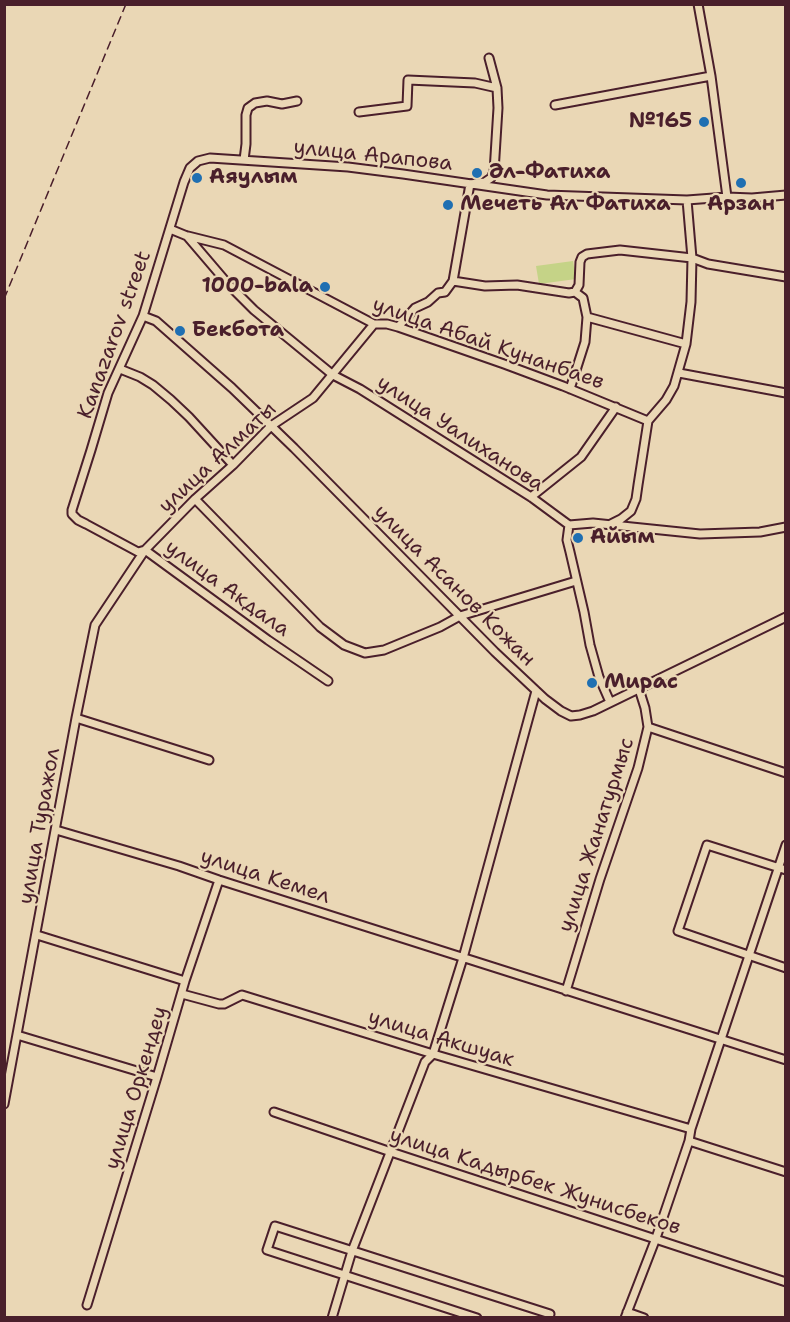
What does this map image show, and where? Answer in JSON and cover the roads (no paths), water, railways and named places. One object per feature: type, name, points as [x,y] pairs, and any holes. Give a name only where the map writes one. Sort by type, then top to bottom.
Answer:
[{"type":"street","points":[[698,4],[711,76],[727,197]]},
{"type":"street","points":[[398,327],[415,308],[428,302],[438,293],[445,292],[453,280],[470,184],[485,182],[494,172],[498,130],[497,88],[489,58]]},
{"type":"street","points":[[555,105],[711,76]]},
{"type":"street","points":[[360,112],[407,106],[408,80],[476,82],[497,88]]},
{"type":"street","points":[[244,160],[248,108],[255,103],[267,101],[282,105],[297,101]]},
{"type":"street","name":"улица Арапова","points":[[190,168],[198,161],[210,158],[348,167],[547,195],[687,200],[786,195]]},
{"type":"street","name":"Kanazarov street","points":[[72,514],[108,393],[143,316],[190,168]]},
{"type":"street","points":[[610,525],[631,511],[636,499],[648,421],[666,400],[674,386],[686,344],[691,302],[692,258],[687,200]]},
{"type":"street","name":"улица Уалиханова","points":[[170,229],[187,236],[228,284],[254,310],[333,375],[360,389],[531,497],[569,525]]},
{"type":"street","name":"улица Абай Кунанбаев","points":[[187,236],[224,245],[374,324],[398,327],[504,364],[648,421]]},
{"type":"street","points":[[575,292],[579,285],[582,257],[587,254],[620,250],[692,258],[708,264],[786,277]]},
{"type":"street","points":[[453,280],[485,286],[517,285],[575,292],[583,298],[587,317],[585,342],[570,389]]},
{"type":"street","name":"улица Асанов Кожан","points":[[143,316],[156,321],[232,388],[536,691],[571,716],[593,711],[786,617]]},
{"type":"street","points":[[587,317],[686,344]]},
{"type":"street","name":"улица Алматы","points":[[95,625],[145,550],[271,426],[312,398],[374,324]]},
{"type":"street","points":[[120,369],[140,377],[171,400],[233,465]]},
{"type":"street","points":[[679,373],[786,393]]},
{"type":"street","points":[[531,497],[581,458],[616,407]]},
{"type":"street","points":[[195,499],[320,627],[344,645],[365,652],[384,650],[460,616],[576,581]]},
{"type":"street","name":"улица Акдала","points":[[72,514],[78,520],[138,552],[145,550],[328,681]]},
{"type":"street","points":[[610,702],[590,645],[567,540],[569,525],[593,523],[700,534],[760,532],[786,527]]},
{"type":"street","name":"улица Туражол","points":[[4,1104],[95,625]]},
{"type":"street","name":"улица Жанатурмыс","points":[[566,991],[600,879],[638,768],[648,727],[639,688]]},
{"type":"street","points":[[332,1317],[352,1251],[425,1062],[433,1054],[463,958],[536,691]]},
{"type":"street","points":[[76,718],[209,760]]},
{"type":"street","points":[[648,727],[786,773]]},
{"type":"street","name":"улица Кемел","points":[[56,830],[179,866],[786,1060]]},
{"type":"street","points":[[782,869],[707,845],[678,931],[786,968]]},
{"type":"street","points":[[644,1317],[626,1315],[656,1238],[749,956],[782,869],[786,845]]},
{"type":"street","name":"улица Оркендеу","points":[[87,1305],[185,981],[219,880]]},
{"type":"street","points":[[37,935],[185,981]]},
{"type":"street","name":"улица Акшуак","points":[[182,994],[219,1004],[224,1004],[242,995],[433,1054],[691,1129]]},
{"type":"street","points":[[17,1035],[157,1077]]},
{"type":"street","name":"улица Кадырбек Жунисбеков","points":[[274,1112],[786,1282]]},
{"type":"street","points":[[689,1141],[786,1172]]},
{"type":"street","points":[[477,1317],[267,1250],[275,1226],[550,1314],[549,1317]]},
{"type":"railway","points":[[4,299],[126,4]]},
{"type":"place","name":"№165","points":[[704,122]]},
{"type":"place","name":"Әл-Фатиха","points":[[477,173]]},
{"type":"place","name":"Аяулым","points":[[197,178]]},
{"type":"place","name":"Арзан","points":[[741,183]]},
{"type":"place","name":"Мечеть Ал Фатиха","points":[[448,205]]},
{"type":"place","name":"1000-bala","points":[[325,287]]},
{"type":"place","name":"Бекбота","points":[[180,331]]},
{"type":"place","name":"Айым","points":[[578,538]]},
{"type":"place","name":"Мирас","points":[[592,683]]}]
